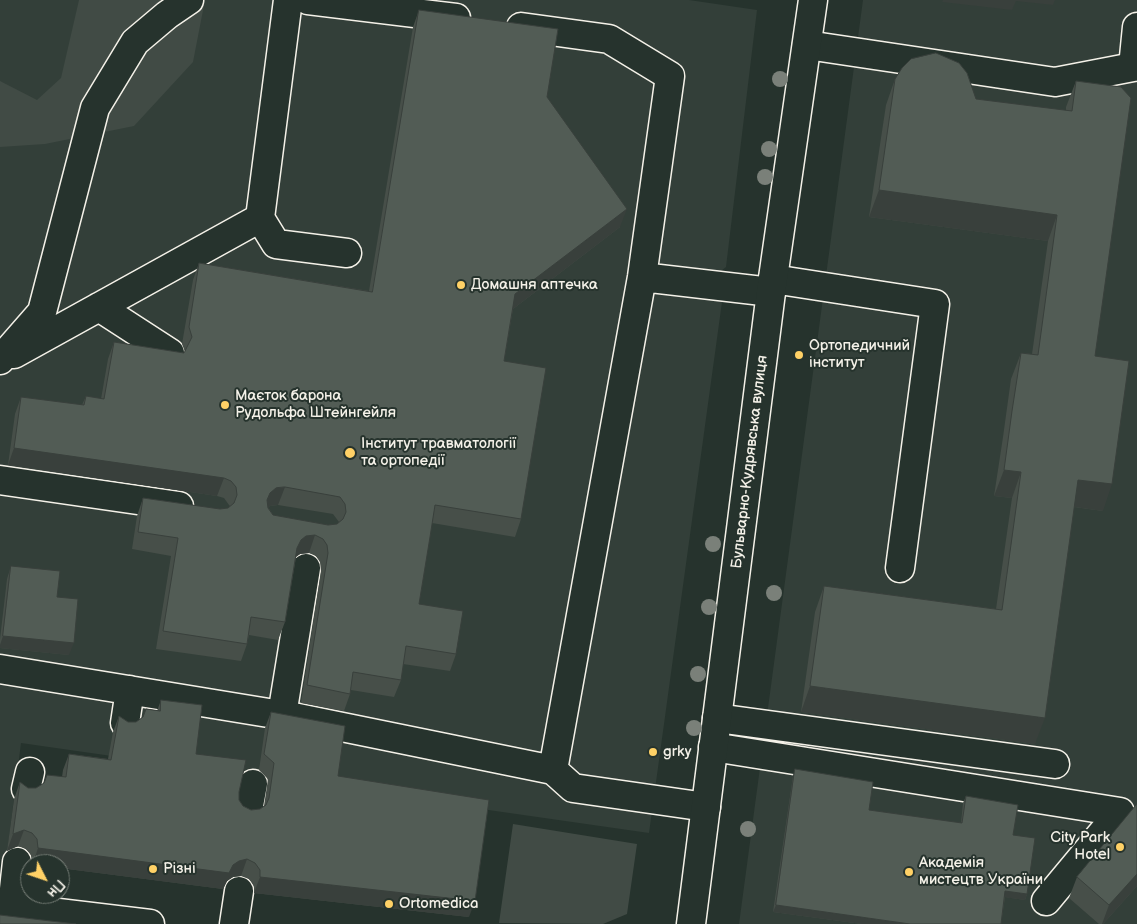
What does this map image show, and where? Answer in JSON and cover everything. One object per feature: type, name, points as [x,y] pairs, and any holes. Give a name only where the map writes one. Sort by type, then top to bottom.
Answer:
[{"type":"main road","points":[[0,361],[42,312],[95,108],[135,42],[167,15],[190,0]]},
{"type":"main road","points":[[288,0],[260,218],[276,244],[347,253]]},
{"type":"main road","points":[[308,0],[609,40],[670,76],[642,278],[553,770]]},
{"type":"main road","name":"Бульварно-Кудрявська вулиця","points":[[691,924],[772,286],[813,0]]},
{"type":"main road","points":[[807,45],[1055,82],[1132,66],[1137,27]]},
{"type":"main road","points":[[0,361],[260,218]]},
{"type":"main road","points":[[642,278],[772,286],[935,304],[900,568]]},
{"type":"main road","points":[[99,307],[170,353]]},
{"type":"main road","points":[[0,480],[205,510]]},
{"type":"main road","points":[[282,715],[306,568]]},
{"type":"main road","points":[[0,669],[282,715],[553,770],[573,788],[706,807]]},
{"type":"main road","points":[[125,723],[130,690]]},
{"type":"main road","points":[[718,718],[1055,764]]},
{"type":"main road","points":[[713,747],[1120,812],[1046,901]]},
{"type":"main road","points":[[248,811],[253,784]]},
{"type":"main road","points":[[16,862],[6,907],[150,924]]},
{"type":"main road","points":[[234,924],[239,891]]},
{"type":"shaded area","name":"Інститут травматології та ортопедії","points":[[0,0],[689,0],[757,10],[726,267],[717,274],[714,295],[722,302],[649,833],[21,743],[6,861],[0,860]]},
{"type":"shaded area","points":[[79,0],[205,0],[193,62],[134,126],[45,144],[0,147],[0,81],[37,100],[61,78]]},
{"type":"shaded area","points":[[863,0],[1137,0],[1137,924],[739,924]]},
{"type":"shaded area","points":[[513,824],[637,844],[627,914],[603,924],[499,923]]},
{"type":"building","points":[[419,10],[558,29],[547,97],[627,209],[515,294],[504,361],[546,368],[521,519],[435,505],[419,604],[463,611],[456,654],[406,646],[401,680],[353,672],[350,694],[307,685],[328,553],[327,545],[323,539],[315,535],[306,536],[301,540],[297,548],[285,622],[251,617],[247,644],[163,631],[178,538],[138,532],[143,498],[220,509],[228,508],[234,503],[237,495],[236,487],[231,481],[224,478],[14,448],[21,397],[84,405],[86,396],[104,399],[114,342],[184,353],[192,337],[189,327],[199,263],[372,292]],"holes":[[[285,487],[340,497],[345,504],[346,512],[343,519],[337,524],[328,525],[273,515],[268,508],[267,500],[270,493],[276,488]]]},
{"type":"building","points":[[936,53],[959,63],[967,73],[976,99],[1072,111],[1076,81],[1121,87],[1131,98],[1095,356],[1129,361],[1112,484],[1078,480],[1045,718],[810,686],[824,586],[1002,610],[1021,472],[1004,470],[1012,411],[1021,353],[1038,355],[1057,215],[879,190],[895,79],[911,59]]},
{"type":"building","points":[[11,566],[60,571],[57,597],[78,599],[74,643],[3,636]]},
{"type":"building","points":[[161,700],[202,705],[196,754],[246,760],[239,800],[243,806],[251,810],[260,809],[266,805],[269,798],[274,763],[264,754],[271,712],[345,726],[338,776],[489,800],[475,901],[260,877],[260,870],[255,863],[247,859],[233,865],[229,873],[38,848],[37,839],[32,833],[24,830],[13,834],[20,782],[28,788],[36,788],[44,783],[47,775],[66,777],[69,754],[111,760],[119,716],[128,722],[136,722],[143,717],[146,709],[160,711]]},
{"type":"building","points":[[795,769],[873,782],[869,810],[962,823],[966,796],[1018,805],[1013,835],[1035,838],[1027,894],[1005,891],[1001,924],[910,924],[776,905]]},
{"type":"building","name":"City Park Hotel","points":[[1137,804],[1137,874],[1109,905],[1077,877]]},
{"type":"building","points":[[0,915],[76,924],[0,924]]},
{"type":"place","name":"Домашня аптечка","points":[[461,285]]},
{"type":"place","name":"Ортопедичний інститут","points":[[799,355]]},
{"type":"place","name":"Маєток барона Рудольфа Штейнгейля","points":[[225,405]]},
{"type":"place","name":"Інститут травматології та ортопедії","points":[[350,453]]},
{"type":"place","name":"grky","points":[[653,752]]},
{"type":"place","name":"City Park Hotel","points":[[1120,847]]},
{"type":"place","name":"Різні","points":[[153,869]]},
{"type":"place","name":"Академія мистецтв України","points":[[909,872]]},
{"type":"place","name":"Ortomedica","points":[[389,904]]}]
